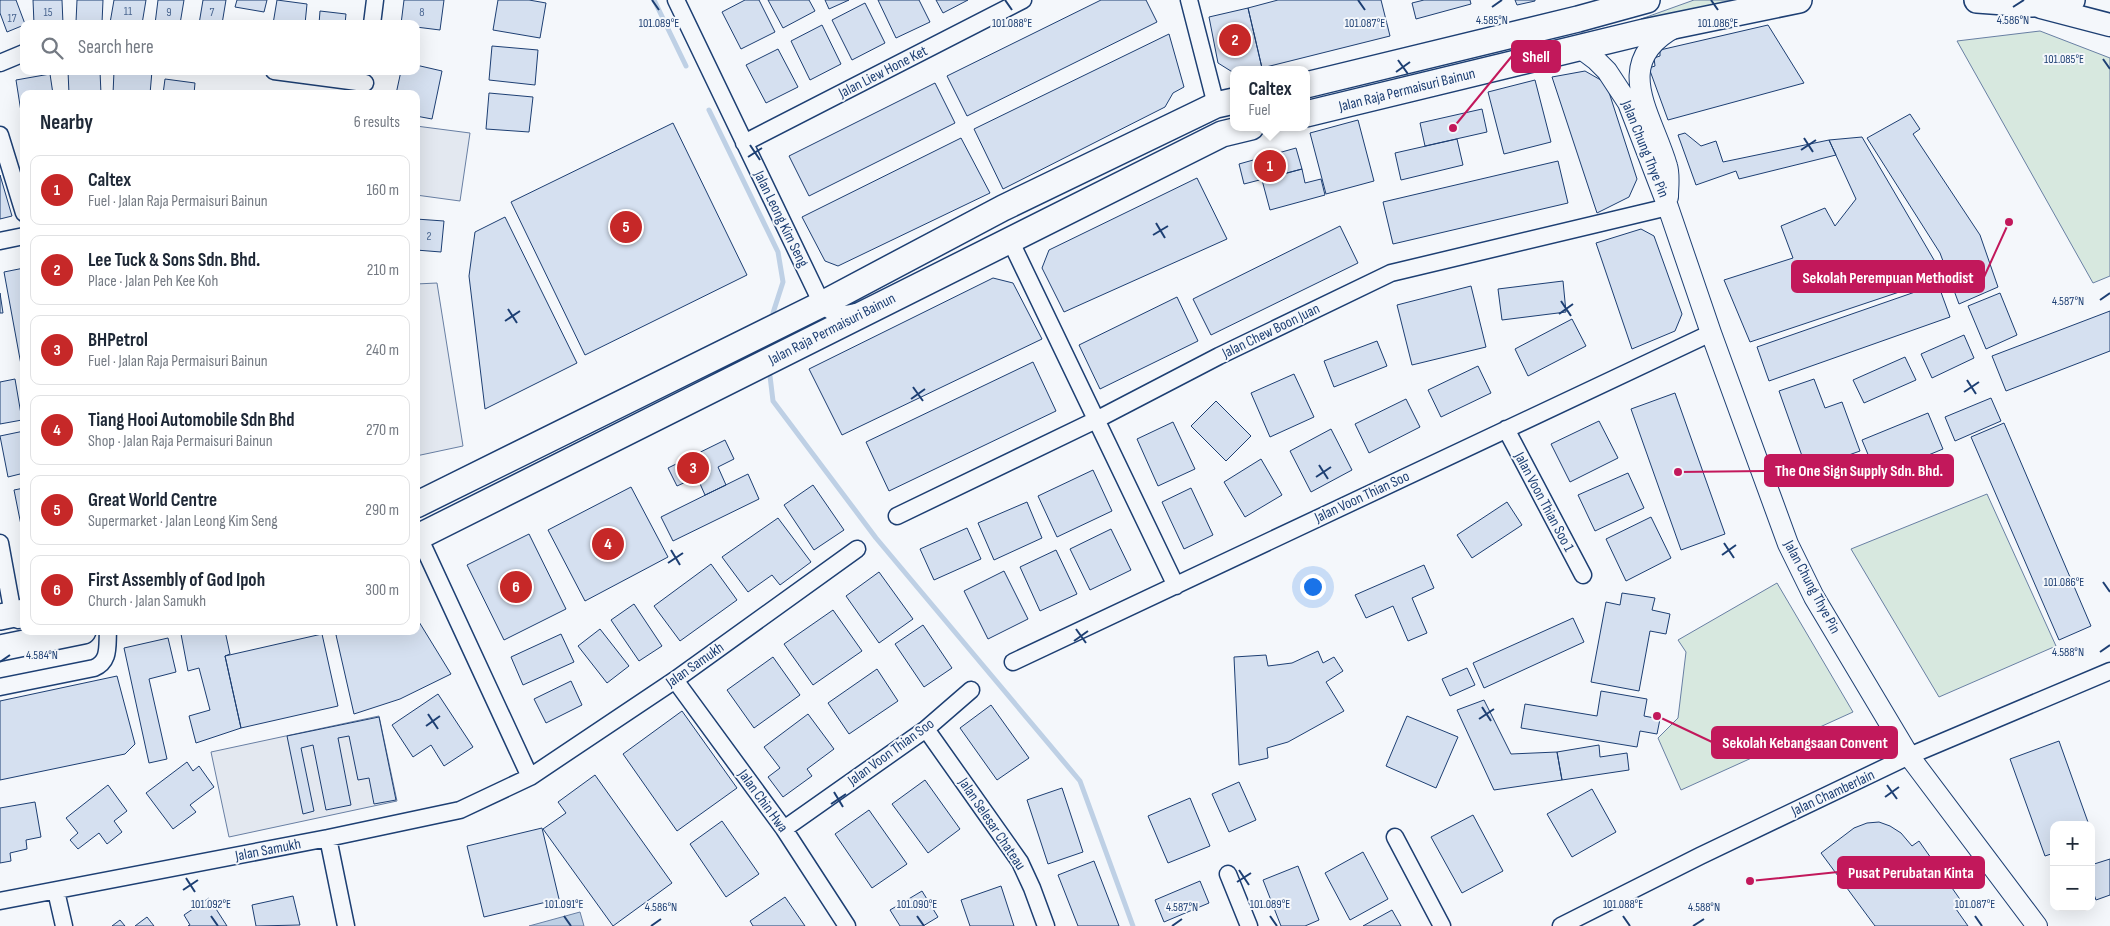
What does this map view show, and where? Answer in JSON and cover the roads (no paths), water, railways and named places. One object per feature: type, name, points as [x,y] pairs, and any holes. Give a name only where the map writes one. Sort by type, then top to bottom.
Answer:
[{"type":"main road","name":"Jalan Raja Permaisuri Bainun","points":[[1310,84],[1578,19],[1647,0]]},
{"type":"main road","name":"Jalan Raja Permaisuri Bainun","points":[[1310,113],[1681,24],[1799,0]]},
{"type":"main road","points":[[1977,0],[2032,4],[2068,2],[2072,0]]},
{"type":"main road","points":[[2032,4],[2110,25]]},
{"type":"main road","name":"Jalan Raja Permaisuri Bainun","points":[[420,503],[822,304],[1003,208],[1225,103]]},
{"type":"main road","name":"Jalan Raja Permaisuri Bainun","points":[[420,536],[1222,134],[1234,131]]},
{"type":"main road","points":[[0,648],[63,635]]},
{"type":"street","points":[[372,20],[375,0]]},
{"type":"street","name":"Jalan Leong Kim Seng","points":[[676,0],[822,304]]},
{"type":"street","points":[[1189,0],[1225,103]]},
{"type":"street","name":"Jalan Liew Hone Ket","points":[[744,144],[1017,1]]},
{"type":"street","name":"Jalan Chung Thye Pin","points":[[1668,206],[1668,168],[1642,98],[1638,82],[1639,68],[1648,47],[1662,34],[1681,24]]},
{"type":"street","name":"Jalan Chung Thye Pin","points":[[1580,48],[1607,71],[1628,103],[1668,206],[1711,333],[1788,544],[1814,597],[1909,756],[2037,926]]},
{"type":"street","points":[[0,63],[20,55]]},
{"type":"street","points":[[304,75],[365,83]]},
{"type":"street","points":[[0,135],[20,200]]},
{"type":"street","name":"Jalan Chew Boon Juan","points":[[897,516],[1096,420],[1228,352],[1391,273],[1668,206]]},
{"type":"street","points":[[0,241],[20,237]]},
{"type":"street","points":[[1010,240],[1176,586]]},
{"type":"street","points":[[822,304],[834,314],[844,315],[876,307]]},
{"type":"street","name":"Jalan Voon Thian Soo","points":[[1013,662],[1711,333]]},
{"type":"street","name":"Jalan Voon Thian Soo 1","points":[[1506,429],[1583,575]]},
{"type":"street","points":[[420,541],[530,777]]},
{"type":"street","points":[[0,543],[15,617]]},
{"type":"street","name":"Jalan Samukh","points":[[0,902],[328,838],[460,810],[530,777],[675,680],[857,549]]},
{"type":"street","points":[[0,687],[102,665],[106,657],[108,635]]},
{"type":"street","name":"Jalan Chamberlain","points":[[1561,926],[1700,856],[1909,756],[2110,671]]},
{"type":"street","name":"Jalan Chin Hwa","points":[[675,680],[784,829],[847,926]]},
{"type":"street","name":"Jalan Voon Thian Soo","points":[[784,829],[926,728],[971,690]]},
{"type":"street","name":"Jalan Selesar Chateau","points":[[926,728],[1020,862],[1046,926]]},
{"type":"street","points":[[1395,837],[1442,926]]},
{"type":"street","points":[[328,838],[346,926]]},
{"type":"street","points":[[1228,874],[1249,926]]},
{"type":"street","points":[[56,891],[64,926]]},
{"type":"water","points":[[580,912],[584,926],[529,926]]},
{"type":"waterway","points":[[654,0],[686,66]]},
{"type":"waterway","points":[[709,110],[778,252],[783,282],[773,313]]},
{"type":"waterway","points":[[770,376],[773,401],[876,538],[1080,781],[1133,926]]},
{"type":"place","name":"Lee Tuck & Sons Sdn. Bhd.","points":[[1235,40]]},
{"type":"place","name":"Shell","points":[[1453,128]]},
{"type":"place","name":"Caltex","points":[[1270,166]]},
{"type":"place","name":"Sekolah Perempuan Methodist","points":[[2009,222]]},
{"type":"place","name":"Great World Centre","points":[[626,227]]},
{"type":"place","name":"BHPetrol","points":[[693,468]]},
{"type":"place","name":"The One Sign Supply Sdn. Bhd.","points":[[1678,472]]},
{"type":"place","name":"Tiang Hooi Automobile Sdn Bhd","points":[[608,544]]},
{"type":"place","name":"First Assembly of God Ipoh","points":[[516,587]]},
{"type":"place","name":"Sekolah Kebangsaan Convent","points":[[1657,716]]},
{"type":"place","name":"Pusat Perubatan Kinta","points":[[1750,881]]}]
